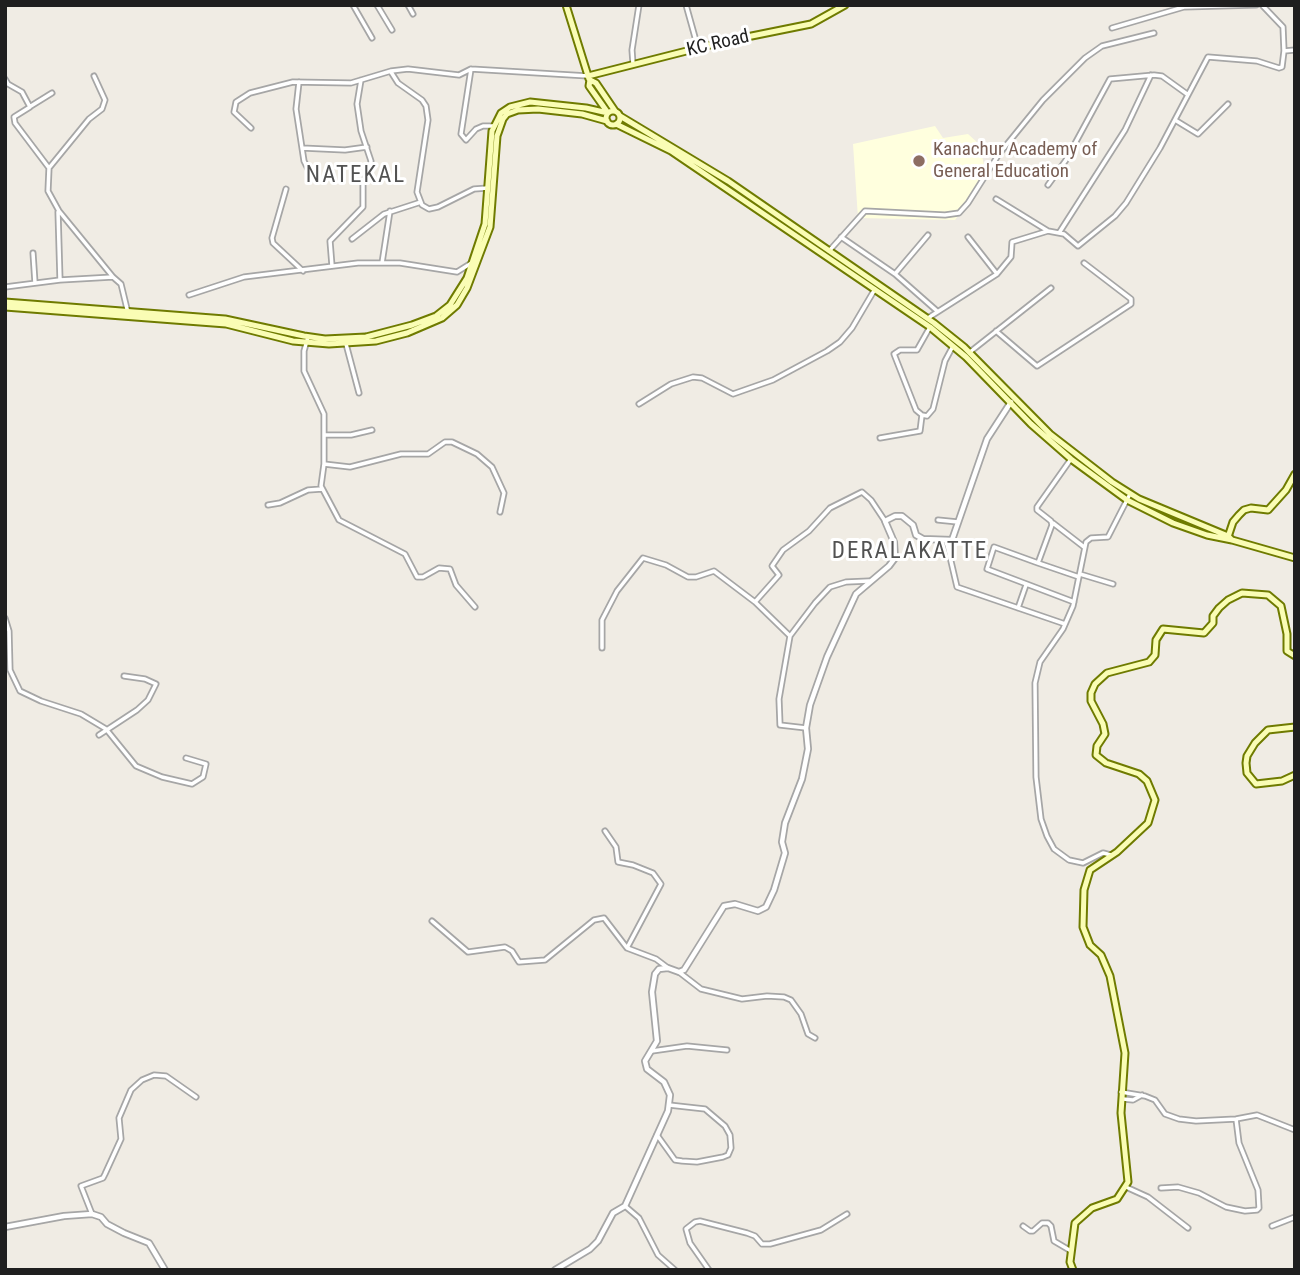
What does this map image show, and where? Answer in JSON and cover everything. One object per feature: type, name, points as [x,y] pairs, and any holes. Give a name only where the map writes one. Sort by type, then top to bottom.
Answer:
[{"type":"main road","points":[[566,5],[589,78],[589,86],[614,114]]},
{"type":"main road","name":"KC Road","points":[[589,78],[698,48],[811,24],[845,5]]},
{"type":"main road","points":[[589,78],[596,83],[614,114],[616,124]]},
{"type":"main road","points":[[590,108],[597,96]]},
{"type":"main road","points":[[491,188],[493,126],[501,113],[518,104],[544,103],[590,108],[614,114],[684,153],[913,312],[954,345],[1071,458],[1128,497],[1173,523],[1295,558]]},
{"type":"main road","points":[[5,305],[129,315],[225,319],[307,340],[346,344],[393,337],[442,318],[463,296],[476,263],[491,188],[497,136],[507,114],[518,110],[538,109],[582,114],[616,124],[670,151],[829,251],[875,289],[928,318],[970,353],[1012,401],[1128,497]]},
{"type":"main road","points":[[607,121],[614,114]]},
{"type":"main road","points":[[307,340],[366,337],[424,321],[443,311],[457,296],[476,263]]},
{"type":"main road","points":[[1229,538],[1233,522],[1244,510],[1268,510],[1286,491],[1295,474]]},
{"type":"main road","points":[[1073,1270],[1071,1251],[1075,1223],[1092,1208],[1117,1199],[1128,1182],[1121,1096],[1125,1053],[1111,976],[1083,928],[1084,890],[1090,870],[1148,823],[1155,800],[1147,781],[1139,774],[1106,763],[1096,755],[1097,746],[1105,734],[1104,724],[1091,701],[1091,693],[1107,673],[1149,662],[1156,656],[1156,640],[1163,629],[1204,633],[1219,608],[1242,593],[1268,595],[1281,607],[1287,634],[1287,651],[1295,656]]},
{"type":"main road","points":[[1295,727],[1268,730],[1255,743],[1247,756],[1246,764],[1247,773],[1256,784],[1282,781],[1295,775]]},
{"type":"street","points":[[353,5],[373,38]]},
{"type":"street","points":[[377,5],[392,30]]},
{"type":"street","points":[[408,5],[414,14]]},
{"type":"street","points":[[633,64],[632,50],[639,5]]},
{"type":"street","points":[[687,5],[698,48]]},
{"type":"street","points":[[1112,28],[1184,6],[1255,5]]},
{"type":"street","points":[[996,199],[1048,231],[1064,234],[1078,246],[1115,216],[1126,203],[1208,57],[1257,61],[1279,68],[1283,64],[1283,27],[1262,5]]},
{"type":"street","points":[[829,251],[864,211],[945,215],[959,213],[999,154],[1043,100],[1084,58],[1102,46],[1154,33]]},
{"type":"street","points":[[1284,51],[1295,50]]},
{"type":"street","points":[[250,128],[234,112],[236,102],[250,93],[299,82],[351,83],[391,71],[408,69],[459,75],[471,69],[589,78]]},
{"type":"street","points":[[471,69],[461,134],[466,140],[476,129],[493,126]]},
{"type":"street","points":[[391,71],[398,83],[422,100],[428,113],[418,192],[422,205],[429,209],[438,207],[474,189],[491,188]]},
{"type":"street","points":[[1059,233],[1125,130],[1151,75]]},
{"type":"street","points":[[94,76],[105,100],[102,109],[89,119],[49,168],[48,191],[59,211],[121,284],[129,315]]},
{"type":"street","points":[[1048,185],[1066,160],[1110,79],[1162,76],[1187,94]]},
{"type":"street","points":[[5,79],[8,84],[22,92],[30,107]]},
{"type":"street","points":[[332,266],[330,241],[363,207],[363,183],[371,161],[361,131],[357,104],[361,80]]},
{"type":"street","points":[[299,82],[296,109],[304,161],[311,175]]},
{"type":"street","points":[[49,168],[15,123],[14,117],[52,93]]},
{"type":"street","points":[[1175,120],[1198,134],[1228,104]]},
{"type":"street","points":[[302,148],[345,150],[367,147]]},
{"type":"street","points":[[286,189],[272,238],[273,243],[303,271]]},
{"type":"street","points":[[352,239],[384,214],[421,202]]},
{"type":"street","points":[[59,211],[60,280]]},
{"type":"street","points":[[382,263],[390,212]]},
{"type":"street","points":[[928,318],[998,274],[1012,257],[1012,242],[1048,231]]},
{"type":"street","points":[[895,274],[928,235]]},
{"type":"street","points":[[841,237],[895,274],[937,311]]},
{"type":"street","points":[[968,237],[998,274]]},
{"type":"street","points":[[33,253],[35,283]]},
{"type":"street","points":[[189,295],[244,277],[332,266],[400,263],[457,272],[476,263]]},
{"type":"street","points":[[996,331],[1034,365],[1039,366],[1131,303],[1132,299],[1084,263]]},
{"type":"street","points":[[5,287],[113,277]]},
{"type":"street","points":[[970,353],[1051,288]]},
{"type":"street","points":[[639,404],[671,384],[693,377],[702,378],[733,394],[773,380],[840,342],[852,328],[875,289]]},
{"type":"street","points":[[930,327],[917,350],[900,350],[894,354],[916,410],[922,415],[927,416],[933,410],[945,361],[954,345]]},
{"type":"street","points":[[268,505],[280,503],[308,490],[322,489],[324,414],[304,371],[307,340]]},
{"type":"street","points":[[346,344],[359,393]]},
{"type":"street","points":[[885,521],[902,516],[913,525],[916,535],[923,539],[952,540],[987,439],[1012,401]]},
{"type":"street","points":[[880,438],[920,431],[922,415]]},
{"type":"street","points":[[324,435],[351,435],[372,430]]},
{"type":"street","points":[[324,464],[350,467],[401,454],[428,454],[445,442],[452,442],[477,454],[492,467],[503,493],[500,512]]},
{"type":"street","points":[[1071,458],[1037,510],[1084,547]]},
{"type":"street","points":[[321,486],[339,520],[405,554],[418,577],[439,568],[450,569],[456,585],[475,607]]},
{"type":"street","points":[[679,972],[690,964],[724,906],[735,904],[758,911],[766,907],[785,853],[782,842],[785,823],[802,779],[808,749],[806,728],[810,705],[827,657],[856,594],[895,558],[894,542],[871,499],[862,492],[830,508],[809,531],[783,550],[772,566],[779,575],[755,602]]},
{"type":"street","points":[[1111,855],[1103,853],[1083,863],[1069,860],[1054,849],[1041,819],[1036,776],[1035,683],[1040,662],[1065,624],[1074,602],[1084,547],[1091,538],[1108,537],[1128,497]]},
{"type":"street","points":[[938,520],[960,523]]},
{"type":"street","points":[[1038,562],[1051,530],[1051,521]]},
{"type":"street","points":[[946,540],[957,587],[1065,624]]},
{"type":"street","points":[[1074,602],[987,569],[994,547],[1113,584]]},
{"type":"street","points":[[602,648],[602,620],[617,590],[643,558],[666,565],[688,577],[714,571],[755,602],[790,636]]},
{"type":"street","points":[[806,728],[780,725],[779,699],[790,636],[831,587],[846,582],[869,581]]},
{"type":"street","points":[[1018,608],[1026,585]]},
{"type":"street","points":[[5,618],[9,631],[10,670],[20,691],[80,714],[106,729],[135,766],[192,785],[203,777],[206,764],[186,758]]},
{"type":"street","points":[[99,735],[137,710],[148,700],[156,684],[145,679],[124,676]]},
{"type":"street","points":[[605,831],[616,847],[618,862],[653,873],[661,884],[628,948]]},
{"type":"street","points":[[432,921],[468,952],[505,947],[512,951],[519,962],[545,960],[594,920],[604,918],[628,948],[656,959],[701,989],[742,999],[784,996],[791,1000],[801,1014],[808,1034],[815,1038]]},
{"type":"street","points":[[555,1270],[590,1249],[598,1241],[613,1213],[625,1206],[669,1105],[670,1095],[664,1082],[647,1069],[645,1061],[657,1041],[652,983],[659,969],[668,968]]},
{"type":"street","points":[[652,1051],[687,1046],[727,1050]]},
{"type":"street","points":[[92,1214],[81,1186],[103,1178],[121,1139],[119,1118],[131,1090],[142,1080],[154,1075],[166,1076],[196,1097]]},
{"type":"street","points":[[1121,1096],[1143,1095],[1155,1100],[1165,1114],[1179,1119],[1236,1119],[1257,1115],[1295,1130]]},
{"type":"street","points":[[656,1134],[675,1160],[697,1161],[723,1157],[731,1148],[726,1126],[705,1108],[669,1105]]},
{"type":"street","points":[[1161,1188],[1178,1187],[1226,1207],[1245,1211],[1257,1210],[1258,1190],[1239,1143],[1236,1119]]},
{"type":"street","points":[[1125,1187],[1148,1197],[1188,1228]]},
{"type":"street","points":[[625,1206],[639,1218],[658,1255],[675,1270]]},
{"type":"street","points":[[5,1227],[64,1216],[92,1214],[124,1233],[149,1243],[165,1270]]},
{"type":"street","points":[[709,1270],[690,1243],[686,1229],[695,1222],[747,1233],[755,1236],[762,1244],[770,1244],[821,1230],[847,1214]]},
{"type":"street","points":[[1272,1226],[1295,1217]]},
{"type":"street","points":[[1023,1226],[1033,1231],[1042,1223],[1048,1223],[1054,1241],[1071,1251]]},
{"type":"shaded area","name":"Kanachur Academy of General Education","points":[[935,126],[943,138],[968,134],[979,144],[987,177],[955,220],[858,218],[853,144]]},
{"type":"place","name":"Kanachur Academy of General Education","points":[[919,161]]},
{"type":"district","name":"NATEKAL","points":[[356,176]]},
{"type":"district","name":"DERALAKATTE","points":[[910,552]]}]
